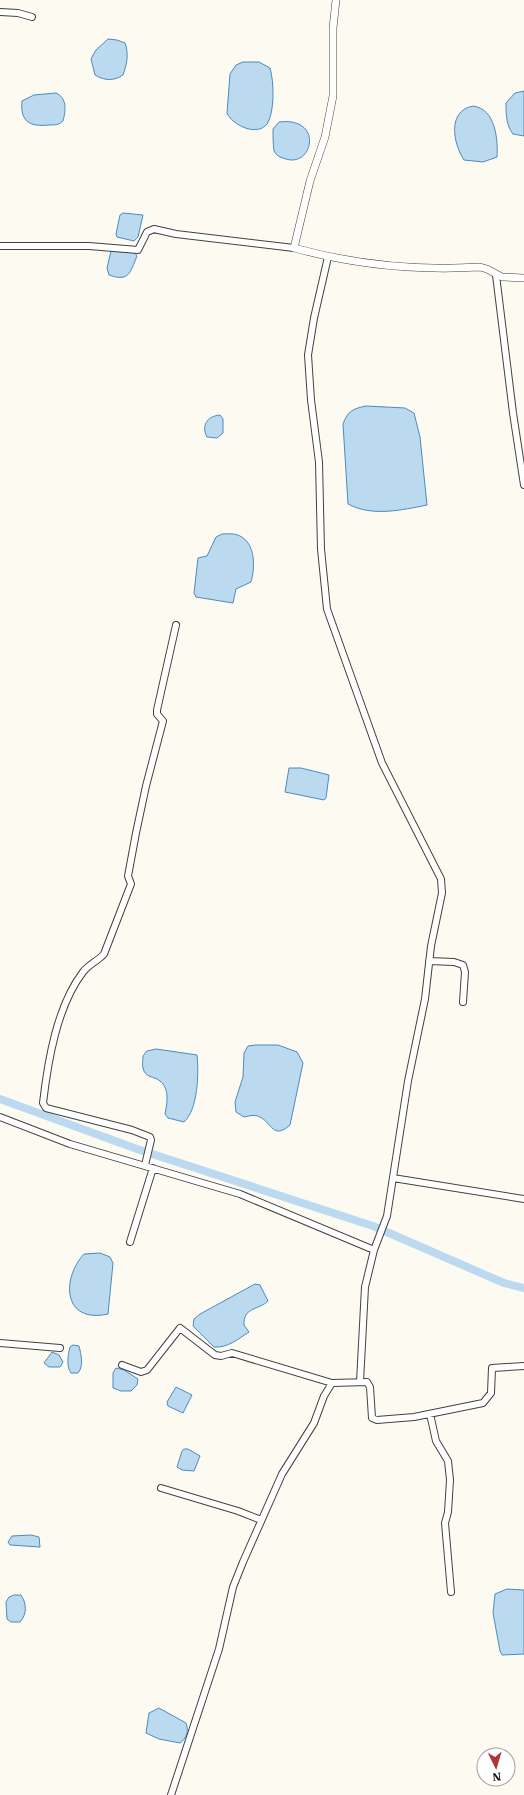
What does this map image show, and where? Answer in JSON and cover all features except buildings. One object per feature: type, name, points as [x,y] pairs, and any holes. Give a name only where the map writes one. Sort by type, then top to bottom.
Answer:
[{"type":"street","points":[[294,248],[310,181],[325,137],[333,96],[333,28],[336,0]]},
{"type":"street","points":[[0,12],[18,12],[32,17]]},
{"type":"street","points":[[0,246],[89,246],[138,250],[146,232],[154,229],[176,234],[294,248],[328,257],[410,269],[480,267],[502,277],[524,278]]},
{"type":"street","points":[[328,257],[314,318],[308,355],[311,400],[319,462],[321,549],[327,609],[382,763],[440,879],[442,893],[431,946],[425,999],[408,1081],[387,1216],[375,1248],[366,1287],[360,1382]]},
{"type":"street","points":[[496,275],[513,413],[524,485]]},
{"type":"street","points":[[145,1165],[151,1140],[150,1137],[132,1130],[46,1108],[43,1102],[54,1041],[66,999],[84,970],[99,960],[104,954],[131,884],[128,876],[146,786],[163,721],[157,714],[157,710],[176,625]]},
{"type":"street","points":[[430,960],[454,962],[463,966],[465,972],[464,1002]]},
{"type":"street","points":[[0,1117],[70,1144],[240,1194],[375,1248]]},
{"type":"street","points":[[130,1242],[153,1168]]},
{"type":"street","points":[[393,1178],[524,1199]]},
{"type":"street","points":[[122,1365],[141,1372],[147,1370],[180,1328],[215,1355],[221,1356],[232,1353],[332,1383],[360,1382],[369,1384],[372,1418],[377,1420],[430,1414],[484,1403],[491,1394],[492,1368],[524,1366]]},
{"type":"street","points":[[0,1343],[60,1348]]},
{"type":"street","points":[[171,1795],[219,1649],[233,1587],[282,1474],[314,1423],[324,1396],[332,1383]]},
{"type":"street","points":[[430,1414],[436,1441],[448,1460],[450,1480],[448,1512],[445,1523],[451,1592]]},
{"type":"street","points":[[161,1488],[238,1511],[261,1520]]},
{"type":"water","points":[[108,39],[125,43],[127,55],[123,75],[109,80],[95,75],[91,59],[96,50]]},
{"type":"water","points":[[243,62],[259,62],[270,68],[273,88],[273,104],[270,119],[263,128],[245,128],[234,122],[227,113],[230,74],[236,65]]},
{"type":"water","points":[[524,91],[524,136],[513,134],[511,131],[507,119],[506,103],[515,93]]},
{"type":"water","points":[[56,93],[60,95],[65,105],[63,121],[55,125],[36,125],[28,122],[23,114],[22,101],[34,95]]},
{"type":"water","points":[[473,106],[481,108],[487,113],[494,126],[496,134],[497,157],[483,162],[464,160],[455,137],[456,121],[459,114],[465,109]]},
{"type":"water","points":[[279,122],[294,122],[303,127],[308,134],[310,143],[307,151],[302,157],[293,160],[283,158],[277,155],[274,151],[273,129]]},
{"type":"water","points":[[123,213],[143,215],[138,237],[134,241],[117,237],[116,234],[120,215]]},
{"type":"water","points":[[111,251],[135,253],[137,256],[130,271],[125,277],[109,275],[107,268]]},
{"type":"water","points":[[366,406],[405,408],[414,413],[420,437],[427,505],[397,510],[377,511],[357,508],[348,504],[343,424],[351,411]]},
{"type":"water","points":[[220,415],[223,419],[223,433],[217,438],[207,437],[205,433],[206,422],[212,417]]},
{"type":"water","points":[[222,534],[236,534],[240,536],[252,550],[253,570],[251,582],[236,589],[233,603],[196,597],[194,593],[198,558],[207,556],[216,537]]},
{"type":"water","points":[[289,768],[301,768],[329,775],[326,798],[324,800],[285,792]]},
{"type":"water","points":[[278,1045],[297,1052],[303,1063],[290,1125],[280,1131],[273,1129],[258,1116],[244,1117],[236,1112],[235,1102],[243,1077],[244,1053],[248,1046]]},
{"type":"water","points":[[156,1049],[197,1055],[198,1071],[195,1100],[189,1116],[184,1122],[168,1118],[165,1114],[167,1092],[163,1084],[158,1079],[146,1074],[144,1071],[143,1056],[147,1051]]},
{"type":"water","points":[[100,1253],[110,1257],[113,1263],[108,1314],[93,1315],[82,1312],[75,1306],[70,1297],[70,1287],[72,1275],[84,1254]]},
{"type":"water","points":[[255,1284],[260,1285],[268,1301],[246,1315],[244,1325],[249,1332],[228,1345],[214,1347],[193,1326],[194,1319],[200,1314]]},
{"type":"water","points":[[73,1345],[79,1346],[81,1353],[81,1367],[78,1373],[71,1373],[68,1367],[69,1350]]},
{"type":"water","points":[[52,1352],[59,1355],[63,1362],[60,1367],[49,1367],[44,1363]]},
{"type":"water","points":[[116,1368],[124,1370],[138,1379],[137,1385],[131,1391],[121,1391],[113,1388],[113,1373]]},
{"type":"water","points":[[176,1387],[192,1395],[183,1413],[168,1406],[167,1402]]},
{"type":"water","points":[[184,1449],[188,1449],[200,1456],[194,1471],[182,1470],[177,1467]]},
{"type":"water","points":[[31,1535],[39,1537],[40,1547],[10,1545],[8,1542],[12,1536]]},
{"type":"water","points":[[507,1589],[524,1590],[524,1654],[502,1655],[500,1651],[493,1613],[495,1594]]},
{"type":"water","points":[[21,1595],[25,1605],[24,1616],[20,1622],[11,1622],[7,1619],[6,1602],[9,1597]]},
{"type":"water","points":[[159,1708],[186,1723],[187,1734],[180,1743],[159,1739],[146,1733],[149,1713]]},
{"type":"waterway","points":[[0,1099],[137,1149],[373,1226],[504,1283],[524,1288]]}]
